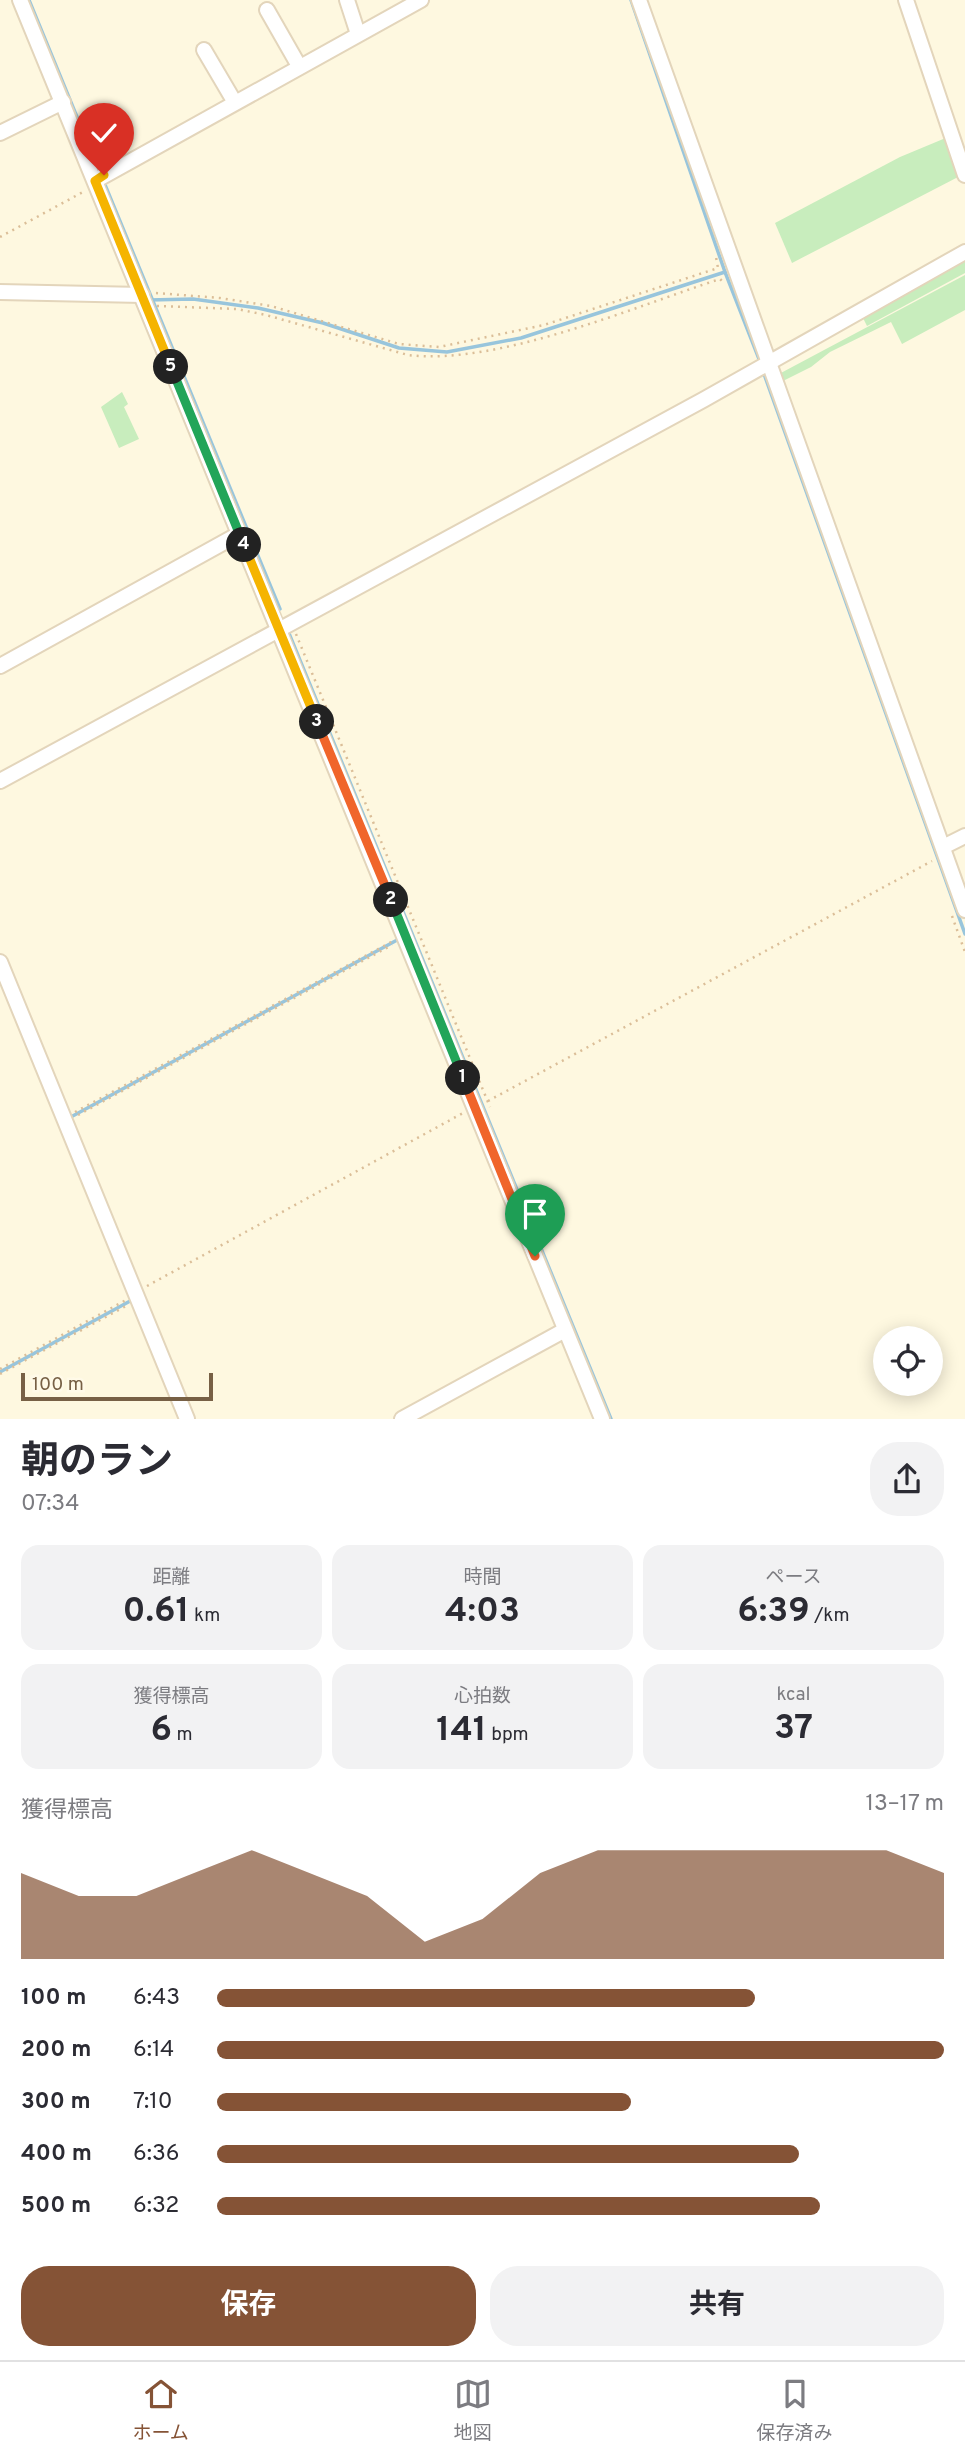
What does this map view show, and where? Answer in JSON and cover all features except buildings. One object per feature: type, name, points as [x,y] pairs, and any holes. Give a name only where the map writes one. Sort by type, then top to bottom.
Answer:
[{"type":"street","points":[[20,0],[99,180],[278,629],[406,936],[480,1105],[565,1330],[602,1419]]},
{"type":"street","points":[[347,0],[358,34]]},
{"type":"street","points":[[99,180],[234,101],[421,0]]},
{"type":"street","points":[[639,0],[764,365],[965,910]]},
{"type":"street","points":[[906,0],[965,175]]},
{"type":"street","points":[[267,10],[299,66]]},
{"type":"street","points":[[204,50],[234,101]]},
{"type":"street","points":[[0,132],[63,102]]},
{"type":"street","points":[[0,781],[278,629],[321,609],[965,252]]},
{"type":"street","points":[[0,292],[148,299]]},
{"type":"street","points":[[0,666],[239,534]]},
{"type":"street","points":[[943,847],[965,836]]},
{"type":"street","points":[[0,962],[65,1120],[131,1299],[187,1419]]},
{"type":"street","points":[[402,1419],[565,1330]]},
{"type":"path","points":[[0,237],[99,180]]},
{"type":"path","points":[[148,299],[220,298],[271,306],[399,344],[439,347],[522,332],[719,268],[713,250]]},
{"type":"path","points":[[148,299],[237,309],[289,320],[408,355],[432,358],[461,355],[563,331],[720,279],[730,295]]},
{"type":"path","points":[[0,1374],[480,1105],[932,861]]},
{"type":"path","points":[[65,1120],[406,936]]},
{"type":"path","points":[[0,1369],[131,1299]]},
{"type":"green space","points":[[948,137],[960,176],[792,263],[775,223],[900,157]]},
{"type":"green space","points":[[965,258],[965,273],[867,326],[862,316]]},
{"type":"green space","points":[[965,275],[965,310],[902,344],[891,322],[830,352],[811,367],[783,381],[779,374]]},
{"type":"green space","points":[[122,392],[128,404],[124,407],[139,439],[119,448],[101,407]]},
{"type":"waterway","points":[[29,0],[100,173]]},
{"type":"waterway","points":[[631,0],[725,272],[761,364]]},
{"type":"waterway","points":[[103,180],[280,609]]},
{"type":"waterway","points":[[149,300],[193,299],[258,308],[323,323],[399,348],[447,352],[521,338],[725,272]]},
{"type":"waterway","points":[[121,301],[138,301]]},
{"type":"waterway","points":[[763,371],[965,934]]},
{"type":"waterway","points":[[288,631],[611,1419]]},
{"type":"waterway","points":[[69,1118],[399,939]]},
{"type":"waterway","points":[[0,1372],[132,1300]]},
{"type":"route","points":[[104,175],[95,181],[535,1256]]}]
